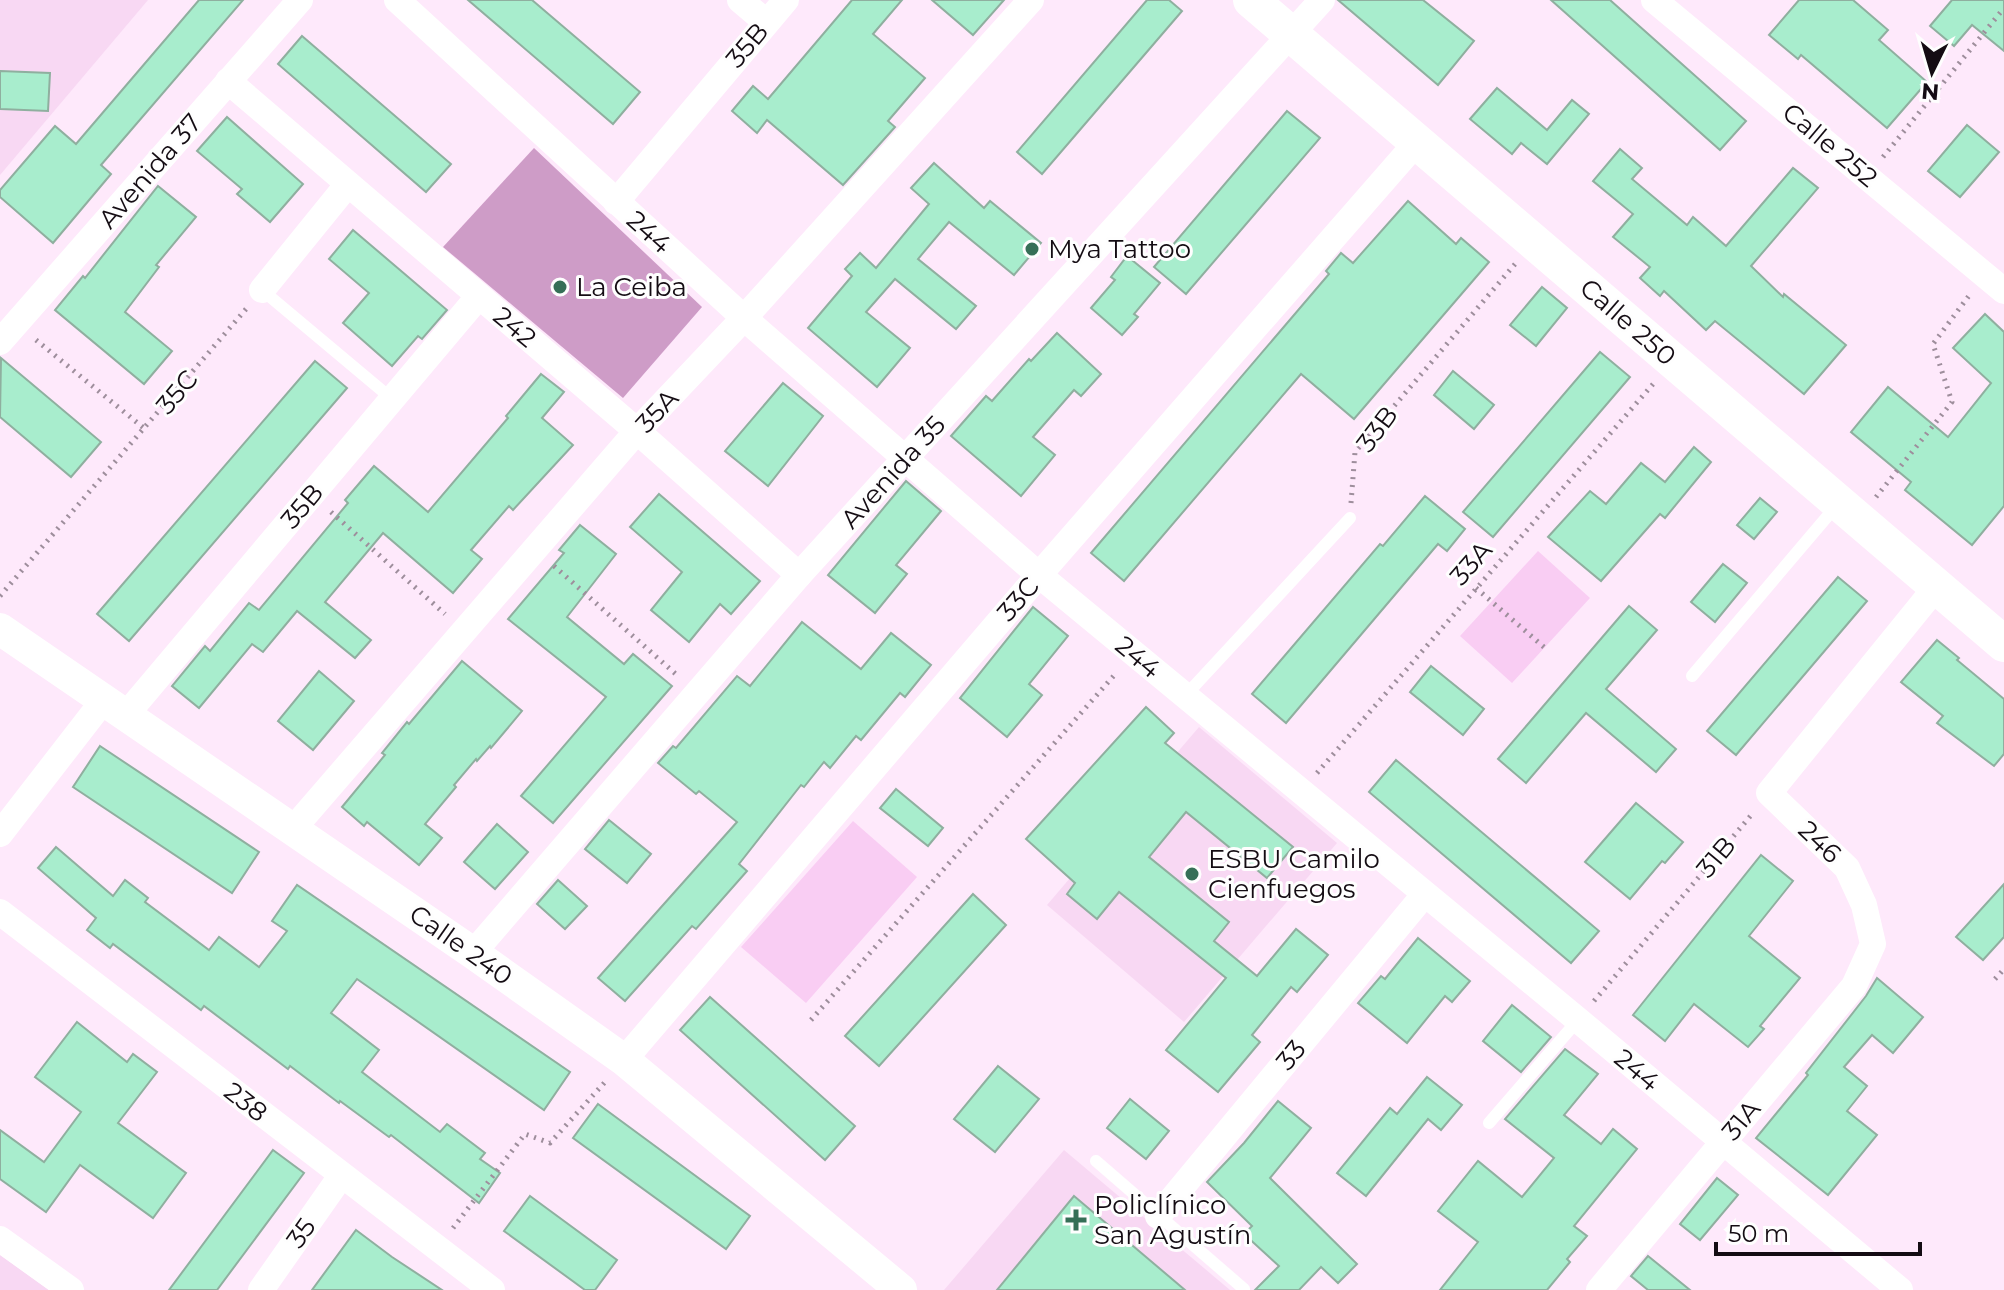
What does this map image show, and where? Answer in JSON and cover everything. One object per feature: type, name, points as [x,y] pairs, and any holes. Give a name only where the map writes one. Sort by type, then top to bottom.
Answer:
[{"type":"main road","name":"Calle 250","points":[[1251,0],[2004,644]]},
{"type":"street","name":"Avenida 37","points":[[8,333],[300,0]]},
{"type":"street","name":"244","points":[[397,0],[744,318],[1039,575],[1900,1290]]},
{"type":"street","points":[[740,0],[766,22]]},
{"type":"street","name":"35B","points":[[616,202],[786,0]]},
{"type":"street","name":"35A","points":[[293,829],[637,431],[744,318],[1031,0]]},
{"type":"street","name":"Avenida 35","points":[[473,953],[799,575],[1322,0]]},
{"type":"street","name":"Calle 252","points":[[1654,0],[1994,283]]},
{"type":"street","name":"242","points":[[228,81],[637,431],[799,575]]},
{"type":"street","name":"33C","points":[[624,1060],[1039,575],[1417,142]]},
{"type":"street","points":[[262,290],[348,184]]},
{"type":"street","name":"35B","points":[[0,834],[312,495],[479,296]]},
{"type":"street","points":[[1769,793],[1937,586]]},
{"type":"street","name":"Calle 240","points":[[0,629],[624,1060],[901,1290]]},
{"type":"street","name":"246","points":[[1769,793],[1847,868],[1864,905],[1873,944]]},
{"type":"street","name":"33","points":[[1158,1216],[1424,895]]},
{"type":"street","name":"238","points":[[0,912],[492,1290]]},
{"type":"street","name":"31A","points":[[1599,1290],[1854,986],[1873,944]]},
{"type":"street","name":"35","points":[[261,1290],[341,1176]]},
{"type":"street","points":[[0,1239],[71,1290]]},
{"type":"lane","points":[[262,290],[392,399]]},
{"type":"lane","points":[[1692,676],[1849,511]]},
{"type":"lane","points":[[1185,696],[1350,518]]},
{"type":"lane","points":[[1489,1123],[1578,1020]]},
{"type":"lane","points":[[1096,1161],[1244,1289]]},
{"type":"path","points":[[1867,176],[2004,8]]},
{"type":"path","name":"33B","points":[[1350,518],[1355,452],[1533,241]]},
{"type":"path","points":[[1849,511],[1952,402],[1933,344],[1994,283]]},
{"type":"path","name":"35C","points":[[0,596],[262,290]]},
{"type":"path","points":[[8,333],[145,429]]},
{"type":"path","name":"33A","points":[[1300,792],[1673,361]]},
{"type":"path","points":[[312,495],[464,631]]},
{"type":"path","points":[[535,549],[697,693]]},
{"type":"path","points":[[1476,588],[1545,648]]},
{"type":"path","points":[[811,1020],[1134,654]]},
{"type":"path","name":"31B","points":[[1578,1020],[1769,793]]},
{"type":"path","points":[[1995,979],[2004,969]]},
{"type":"path","points":[[438,1247],[525,1134],[550,1143],[624,1060]]},
{"type":"shaded area","points":[[0,0],[148,0],[0,175]]},
{"type":"shaded area","points":[[534,148],[702,307],[623,398],[443,247]]},
{"type":"shaded area","points":[[1538,551],[1590,598],[1512,683],[1460,636]]},
{"type":"shaded area","name":"ESBU Camilo Cienfuegos","points":[[1199,727],[1337,843],[1184,1022],[1047,905]]},
{"type":"shaded area","points":[[853,821],[917,877],[806,1003],[741,947]]},
{"type":"shaded area","name":"Policlínico San Agustín","points":[[1064,1150],[1230,1290],[944,1290]]},
{"type":"shaded area","points":[[0,1255],[49,1290],[0,1290]]},
{"type":"building","points":[[199,0],[243,0],[101,165],[111,174],[53,243],[0,197],[0,190],[55,126],[76,144]]},
{"type":"building","points":[[468,0],[532,0],[640,92],[613,124]]},
{"type":"building","points":[[852,0],[902,0],[873,34],[925,78],[888,121],[895,127],[843,185],[767,120],[757,133],[732,111],[753,86],[768,99]]},
{"type":"building","points":[[932,0],[1004,0],[973,35]]},
{"type":"building","points":[[1147,0],[1169,0],[1182,11],[1042,174],[1017,152]]},
{"type":"building","points":[[1338,0],[1423,0],[1474,41],[1438,85]]},
{"type":"building","points":[[1551,0],[1610,0],[1746,121],[1720,150]]},
{"type":"building","points":[[1799,0],[1853,0],[1888,30],[1879,40],[1927,82],[1887,128],[1801,55],[1798,59],[1769,35]]},
{"type":"building","points":[[1952,0],[2004,0],[2004,51],[1972,25],[1954,46],[1930,26]]},
{"type":"building","points":[[302,36],[451,164],[426,192],[278,64]]},
{"type":"building","points":[[0,71],[50,73],[48,111],[0,109]]},
{"type":"building","points":[[1497,88],[1547,130],[1572,100],[1589,114],[1547,164],[1521,143],[1512,154],[1470,119]]},
{"type":"building","points":[[1287,111],[1320,138],[1186,294],[1154,267]]},
{"type":"building","points":[[227,117],[303,184],[270,222],[237,194],[242,189],[197,151]]},
{"type":"building","points":[[1967,125],[1999,152],[1960,197],[1928,171]]},
{"type":"building","points":[[1620,149],[1642,168],[1632,179],[1687,225],[1693,217],[1726,246],[1793,168],[1818,188],[1751,266],[1783,297],[1784,294],[1846,345],[1804,394],[1715,321],[1706,330],[1664,291],[1660,296],[1640,278],[1650,267],[1613,237],[1633,214],[1593,181]]},
{"type":"building","points":[[934,163],[984,208],[990,201],[1041,243],[1014,275],[949,222],[918,259],[976,306],[956,329],[895,279],[866,312],[910,348],[877,387],[808,328],[852,276],[845,269],[860,253],[876,268],[929,204],[911,188]]},
{"type":"building","points":[[158,186],[196,217],[156,265],[159,267],[125,312],[172,351],[144,384],[55,310],[83,276],[85,278]]},
{"type":"building","points":[[1408,201],[1456,244],[1461,238],[1489,262],[1354,419],[1301,374],[1124,581],[1091,553],[1329,274],[1326,271],[1341,253],[1353,263]]},
{"type":"building","points":[[353,230],[447,310],[422,339],[418,336],[392,366],[343,323],[369,293],[329,259]]},
{"type":"building","points":[[1127,256],[1160,283],[1134,314],[1138,317],[1122,335],[1091,308],[1115,280],[1111,277]]},
{"type":"building","points":[[1542,287],[1567,308],[1536,346],[1510,325]]},
{"type":"building","points":[[1985,314],[2004,332],[2004,506],[1972,545],[1905,490],[1911,482],[1851,432],[1888,387],[1948,437],[1991,383],[1953,348]]},
{"type":"building","points":[[1057,333],[1101,374],[1081,396],[1074,390],[1033,437],[1055,455],[1021,496],[951,436],[986,396],[992,401]]},
{"type":"building","points":[[1600,352],[1630,377],[1493,537],[1463,512]]},
{"type":"building","points":[[1,358],[101,442],[71,477],[0,417]]},
{"type":"building","points":[[315,361],[347,388],[129,641],[97,614]]},
{"type":"building","points":[[1453,371],[1494,405],[1474,429],[1434,395]]},
{"type":"building","points":[[541,374],[564,392],[542,418],[573,445],[513,510],[509,506],[471,550],[482,559],[453,593],[383,533],[325,602],[371,640],[355,658],[297,611],[263,652],[252,644],[199,708],[172,686],[205,646],[210,651],[249,603],[259,610],[348,503],[345,500],[374,466],[428,512]]},
{"type":"building","points":[[783,383],[823,416],[768,486],[725,451]]},
{"type":"building","points":[[1694,447],[1711,462],[1665,518],[1660,514],[1601,581],[1548,537],[1590,491],[1606,504],[1641,463],[1665,482]]},
{"type":"building","points":[[906,481],[941,511],[896,565],[907,574],[875,613],[828,575]]},
{"type":"building","points":[[659,494],[760,581],[731,614],[720,604],[689,642],[651,610],[682,572],[630,527]]},
{"type":"building","points":[[1425,496],[1465,529],[1447,551],[1438,544],[1286,723],[1252,694]]},
{"type":"building","points":[[1760,498],[1777,512],[1754,539],[1737,525]]},
{"type":"building","points":[[580,525],[616,554],[567,617],[624,664],[633,654],[672,686],[553,823],[521,796],[606,697],[508,619],[564,553],[559,550]]},
{"type":"building","points":[[1723,564],[1747,583],[1715,622],[1691,602]]},
{"type":"building","points":[[1838,577],[1867,601],[1736,755],[1707,731]]},
{"type":"building","points":[[1629,606],[1657,630],[1606,689],[1676,749],[1656,772],[1586,713],[1526,783],[1498,759]]},
{"type":"building","points":[[1033,607],[1068,636],[1029,684],[1042,695],[1007,737],[960,698]]},
{"type":"building","points":[[802,622],[861,669],[891,633],[931,665],[905,697],[900,693],[861,740],[856,736],[830,768],[824,762],[804,787],[801,785],[739,864],[747,871],[696,929],[692,926],[625,1001],[598,978],[737,822],[658,763],[673,746],[676,748],[737,676],[750,686]]},
{"type":"building","points":[[1937,640],[2004,699],[2004,754],[1994,766],[1937,723],[1943,716],[1901,682]]},
{"type":"building","points":[[462,661],[522,711],[491,748],[476,759],[425,824],[442,838],[419,865],[367,822],[364,826],[342,807],[385,755],[382,753],[407,722],[409,724]]},
{"type":"building","points":[[1431,666],[1484,709],[1463,735],[1410,692]]},
{"type":"building","points":[[319,671],[354,701],[313,750],[278,721]]},
{"type":"building","points":[[1146,707],[1174,733],[1165,743],[1293,847],[1267,878],[1186,812],[1149,857],[1229,922],[1214,941],[1257,976],[1296,929],[1328,955],[1297,992],[1291,987],[1252,1035],[1260,1042],[1218,1092],[1166,1050],[1226,978],[1119,892],[1097,919],[1067,894],[1075,883],[1026,839]]},
{"type":"building","points":[[100,746],[259,852],[232,893],[73,787]]},
{"type":"building","points":[[1396,760],[1599,931],[1571,963],[1369,792]]},
{"type":"building","points":[[896,789],[943,828],[928,846],[880,808]]},
{"type":"building","points":[[1636,803],[1683,842],[1665,863],[1662,861],[1630,899],[1585,862]]},
{"type":"building","points":[[609,820],[651,854],[627,883],[585,849]]},
{"type":"building","points":[[497,824],[528,852],[495,889],[464,862]]},
{"type":"building","points":[[56,847],[113,896],[125,880],[148,898],[145,902],[209,950],[219,937],[259,967],[287,931],[272,921],[297,885],[570,1072],[544,1110],[357,979],[331,1013],[379,1050],[362,1072],[440,1132],[447,1124],[485,1153],[480,1159],[500,1173],[479,1203],[391,1135],[389,1137],[339,1103],[290,1066],[288,1069],[204,1006],[201,1010],[113,944],[110,948],[87,930],[96,918],[38,868]]},
{"type":"building","points":[[1761,855],[1793,881],[1749,936],[1800,978],[1760,1026],[1764,1029],[1748,1047],[1694,1004],[1665,1041],[1633,1015]]},
{"type":"building","points":[[558,880],[587,906],[565,929],[537,904]]},
{"type":"building","points":[[2004,884],[2004,937],[1983,960],[1956,937]]},
{"type":"building","points":[[973,894],[1006,925],[879,1066],[845,1036]]},
{"type":"building","points":[[1418,938],[1470,981],[1452,1002],[1445,996],[1407,1043],[1358,1003],[1381,976],[1385,979]]},
{"type":"building","points":[[1877,978],[1923,1017],[1893,1053],[1872,1035],[1844,1067],[1867,1086],[1847,1111],[1877,1135],[1828,1195],[1756,1138],[1808,1075],[1806,1073]]},
{"type":"building","points":[[710,997],[855,1126],[825,1160],[680,1030]]},
{"type":"building","points":[[1512,1005],[1551,1037],[1521,1072],[1483,1041]]},
{"type":"building","points":[[77,1022],[127,1062],[133,1054],[157,1072],[118,1123],[186,1173],[153,1218],[80,1165],[46,1212],[0,1179],[0,1130],[44,1162],[81,1112],[35,1077]]},
{"type":"building","points":[[1565,1049],[1598,1074],[1564,1115],[1601,1144],[1613,1129],[1637,1149],[1574,1226],[1587,1236],[1547,1290],[1440,1290],[1478,1242],[1438,1211],[1478,1161],[1522,1197],[1554,1158],[1505,1119]]},
{"type":"building","points":[[998,1066],[1039,1099],[995,1152],[954,1119]]},
{"type":"building","points":[[1427,1077],[1462,1105],[1441,1130],[1428,1119],[1366,1196],[1337,1173],[1390,1108],[1397,1114]]},
{"type":"building","points":[[1130,1099],[1169,1131],[1146,1159],[1107,1128]]},
{"type":"building","points":[[1278,1101],[1311,1128],[1270,1178],[1357,1264],[1338,1283],[1321,1267],[1299,1290],[1255,1290],[1279,1266],[1244,1234],[1252,1226],[1207,1182]]},
{"type":"building","points":[[598,1104],[750,1216],[726,1249],[573,1138]]},
{"type":"building","points":[[273,1150],[304,1173],[217,1290],[169,1290]]},
{"type":"building","points":[[1717,1178],[1738,1195],[1700,1240],[1680,1224]]},
{"type":"building","points":[[530,1196],[617,1260],[595,1290],[585,1290],[504,1231]]},
{"type":"building","points":[[1074,1196],[1185,1290],[997,1290]]},
{"type":"building","points":[[356,1230],[392,1257],[442,1290],[312,1290]]},
{"type":"building","points":[[1648,1256],[1690,1290],[1648,1290],[1631,1276]]},
{"type":"place","name":"Mya Tattoo","points":[[1032,249]]},
{"type":"place","name":"La Ceiba","points":[[560,287]]},
{"type":"place","name":"ESBU Camilo Cienfuegos","points":[[1192,874]]},
{"type":"place","name":"Policlínico San Agustín","points":[[1076,1220]]}]
